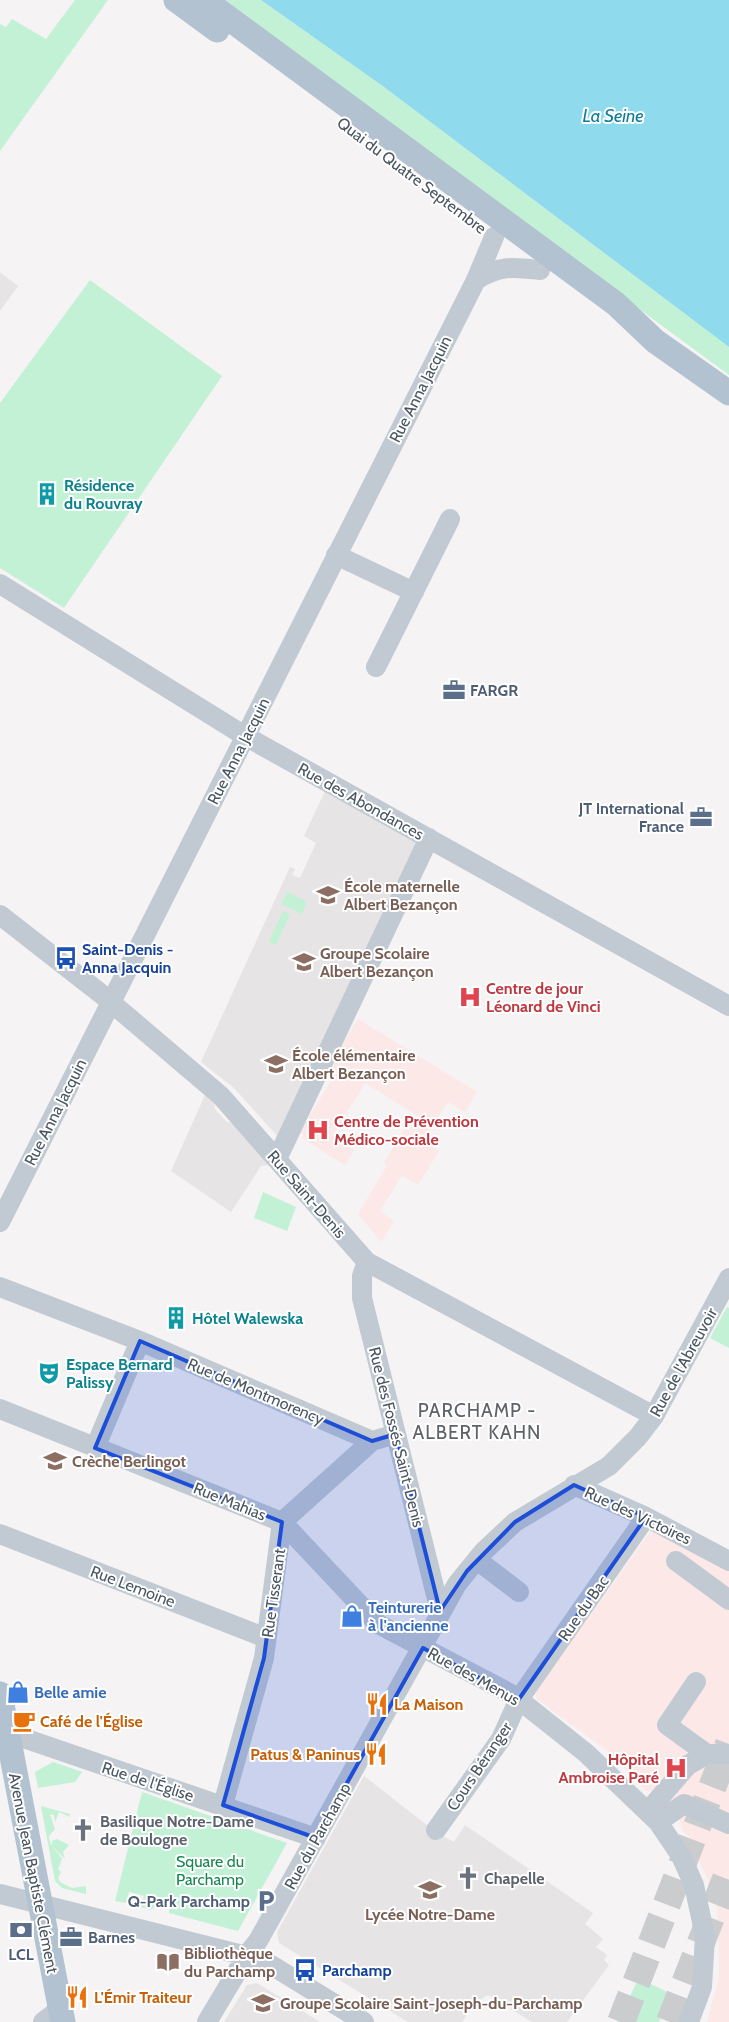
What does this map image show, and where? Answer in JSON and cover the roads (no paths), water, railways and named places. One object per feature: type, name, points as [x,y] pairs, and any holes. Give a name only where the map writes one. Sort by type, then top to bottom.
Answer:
[{"type":"main road","name":"Quai du Quatre Septembre","points":[[176,0],[270,67],[540,270],[607,317],[655,341]]},
{"type":"main road","name":"Quai du Quatre Septembre","points":[[204,0],[616,304],[655,341],[729,393]]},
{"type":"main road","name":"Avenue Jean Baptiste Clément","points":[[0,1694],[4,1732],[40,1903],[55,2018]]},
{"type":"street","name":"Rue Anna Jacquin","points":[[0,1222],[476,280],[494,237]]},
{"type":"street","points":[[476,280],[488,272],[508,266],[540,270]]},
{"type":"street","points":[[376,667],[450,519]]},
{"type":"street","points":[[336,555],[414,592]]},
{"type":"street","name":"Rue des Abondances","points":[[0,584],[245,736],[729,1006]]},
{"type":"street","points":[[277,1159],[428,838]]},
{"type":"street","name":"Rue Saint-Denis","points":[[0,915],[110,1002],[221,1096],[367,1262],[654,1416]]},
{"type":"street","name":"Rue des Fossés Saint-Denis","points":[[367,1262],[362,1276],[362,1298],[440,1611]]},
{"type":"street","name":"Rue de l'Abreuvoir","points":[[423,1648],[440,1611],[457,1584],[477,1560],[515,1522],[574,1485],[609,1466],[654,1416],[729,1278]]},
{"type":"street","name":"Rue de Montmorency","points":[[0,1287],[140,1341],[372,1440]]},
{"type":"street","points":[[96,1448],[140,1341]]},
{"type":"street","name":"Rue Mahias","points":[[0,1409],[282,1522],[378,1624],[423,1648]]},
{"type":"street","points":[[282,1522],[372,1440],[396,1434]]},
{"type":"street","name":"Rue des Victoires","points":[[574,1485],[646,1517],[701,1544],[729,1561]]},
{"type":"street","name":"Rue du Bac","points":[[519,1700],[646,1517]]},
{"type":"street","name":"Rue Tisserant","points":[[223,1805],[264,1658],[282,1522]]},
{"type":"street","name":"Rue Lemoine","points":[[0,1534],[266,1638]]},
{"type":"street","points":[[477,1560],[519,1592]]},
{"type":"street","points":[[676,1561],[729,1600]]},
{"type":"street","name":"Rue des Menus","points":[[423,1648],[519,1700],[586,1753],[653,1816],[681,1856],[694,1885],[705,1936],[702,1987],[689,2022]]},
{"type":"street","name":"Rue du Parchamp","points":[[207,2022],[247,1955],[258,1941],[423,1648]]},
{"type":"street","points":[[696,1682],[667,1725],[707,1754]]},
{"type":"street","name":"Cours Béranger","points":[[436,1830],[501,1739],[519,1700]]},
{"type":"street","name":"Rue de l'Église","points":[[4,1732],[316,1838]]},
{"type":"street","points":[[653,1816],[674,1781],[688,1764],[707,1754],[729,1754]]},
{"type":"street","points":[[674,1781],[684,1804],[729,1824]]},
{"type":"street","points":[[653,1816],[684,1804]]},
{"type":"street","points":[[0,1894],[263,1960],[364,2022]]},
{"type":"water","name":"La Seine","points":[[261,0],[729,0],[729,347],[384,87]]},
{"type":"tunnel","points":[[621,2022],[729,1744]]},
{"type":"tunnel","points":[[670,2022],[729,1871]]},
{"type":"place","name":"Résidence du Rouvray","points":[[47,494]]},
{"type":"place","name":"FARGR","points":[[454,690]]},
{"type":"place","name":"JT International France","points":[[701,817]]},
{"type":"place","name":"École maternelle Albert Bezançon","points":[[328,895]]},
{"type":"place","name":"Saint-Denis - Anna Jacquin","points":[[66,958]]},
{"type":"place","name":"Groupe Scolaire Albert Bezançon","points":[[304,962]]},
{"type":"place","name":"Centre de jour Léonard de Vinci","points":[[470,997]]},
{"type":"place","name":"École élémentaire Albert Bezançon","points":[[276,1064]]},
{"type":"place","name":"Centre de Prévention Médico-sociale","points":[[318,1130]]},
{"type":"place","name":"Hôtel Walewska","points":[[176,1318]]},
{"type":"place","name":"Espace Bernard Palissy","points":[[49,1373]]},
{"type":"place","name":"Crèche Berlingot","points":[[55,1461]]},
{"type":"place","name":"Teinturerie à l'ancienne","points":[[352,1616]]},
{"type":"place","name":"Belle amie","points":[[18,1692]]},
{"type":"place","name":"La Maison","points":[[377,1704]]},
{"type":"place","name":"Café de l'Église","points":[[24,1721]]},
{"type":"place","name":"Patus & Paninus","points":[[376,1754]]},
{"type":"place","name":"Hôpital Ambroise Paré","points":[[676,1768]]},
{"type":"place","name":"Basilique Notre-Dame de Boulogne","points":[[83,1830]]},
{"type":"place","name":"Chapelle","points":[[468,1878]]},
{"type":"place","name":"Lycée Notre-Dame","points":[[430,1890]]},
{"type":"place","name":"Q-Park Parchamp","points":[[266,1901]]},
{"type":"place","name":"LCL","points":[[21,1930]]},
{"type":"place","name":"Barnes","points":[[71,1937]]},
{"type":"place","name":"Bibliothèque du Parchamp","points":[[168,1962]]},
{"type":"place","name":"Parchamp","points":[[305,1970]]},
{"type":"place","name":"L'Émir Traiteur","points":[[77,1997]]},
{"type":"place","name":"Groupe Scolaire Saint-Joseph-du-Parchamp","points":[[263,2003]]},
{"type":"district","name":"PARCHAMP - ALBERT KAHN","points":[[477,1421]]},
{"type":"park label","name":"Square du Parchamp","points":[[210,1870]]}]
